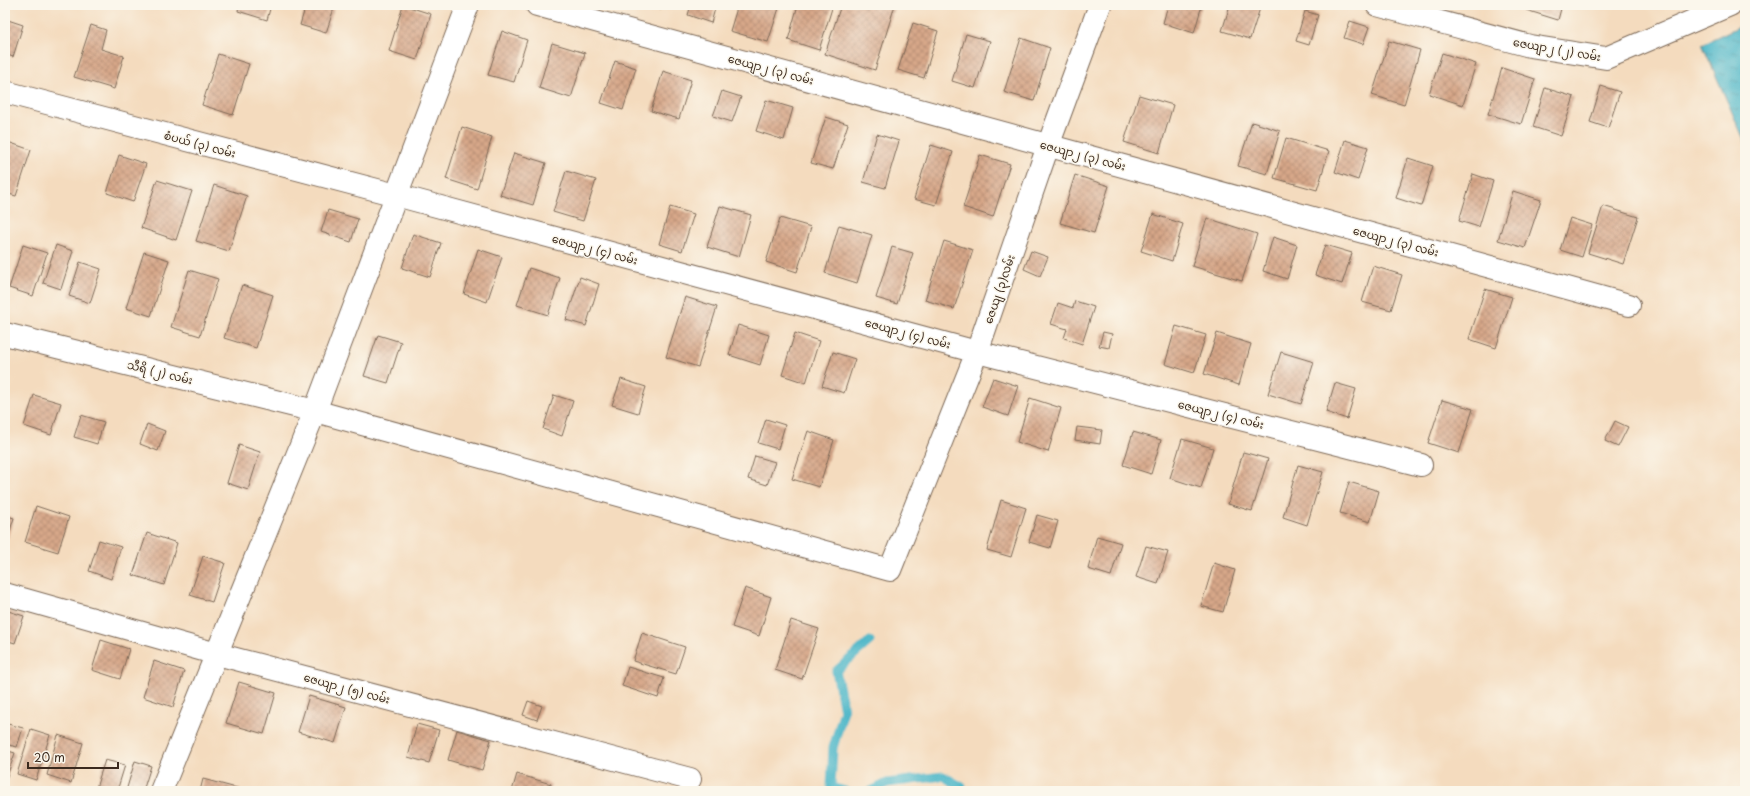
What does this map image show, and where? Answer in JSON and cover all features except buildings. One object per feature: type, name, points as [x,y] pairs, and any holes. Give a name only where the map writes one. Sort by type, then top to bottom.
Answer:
[{"type":"street","points":[[161,791],[315,411],[468,5]]},
{"type":"street","name":"ဇေယျာ၂ (၃) လမ်း","points":[[537,5],[1629,306]]},
{"type":"street","name":"ဇေယျ (၃)လမ်း","points":[[890,570],[977,352],[1048,146],[1100,5]]},
{"type":"street","name":"ဇေယျာ၂ (၂) လမ်း","points":[[1377,5],[1530,46],[1606,58],[1730,5]]},
{"type":"street","points":[[1735,5],[1745,5]]},
{"type":"street","name":"စံပယ် (၃) လမ်း","points":[[5,92],[396,195]]},
{"type":"street","name":"ဇေယျာ၂ (၄) လမ်း","points":[[396,195],[977,352],[1421,465]]},
{"type":"street","name":"သီရိ (၂) လမ်း","points":[[5,334],[315,411],[890,570]]},
{"type":"street","name":"ဇေယျာ၂ (၅) လမ်း","points":[[5,594],[217,654],[690,779]]},
{"type":"water","points":[[1742,25],[1745,27],[1745,142],[1702,44]]},
{"type":"waterway","points":[[845,791],[831,787],[833,748],[844,710],[836,671],[870,641]]},
{"type":"waterway","points":[[871,791],[887,783],[943,776],[962,787],[962,791]]}]
